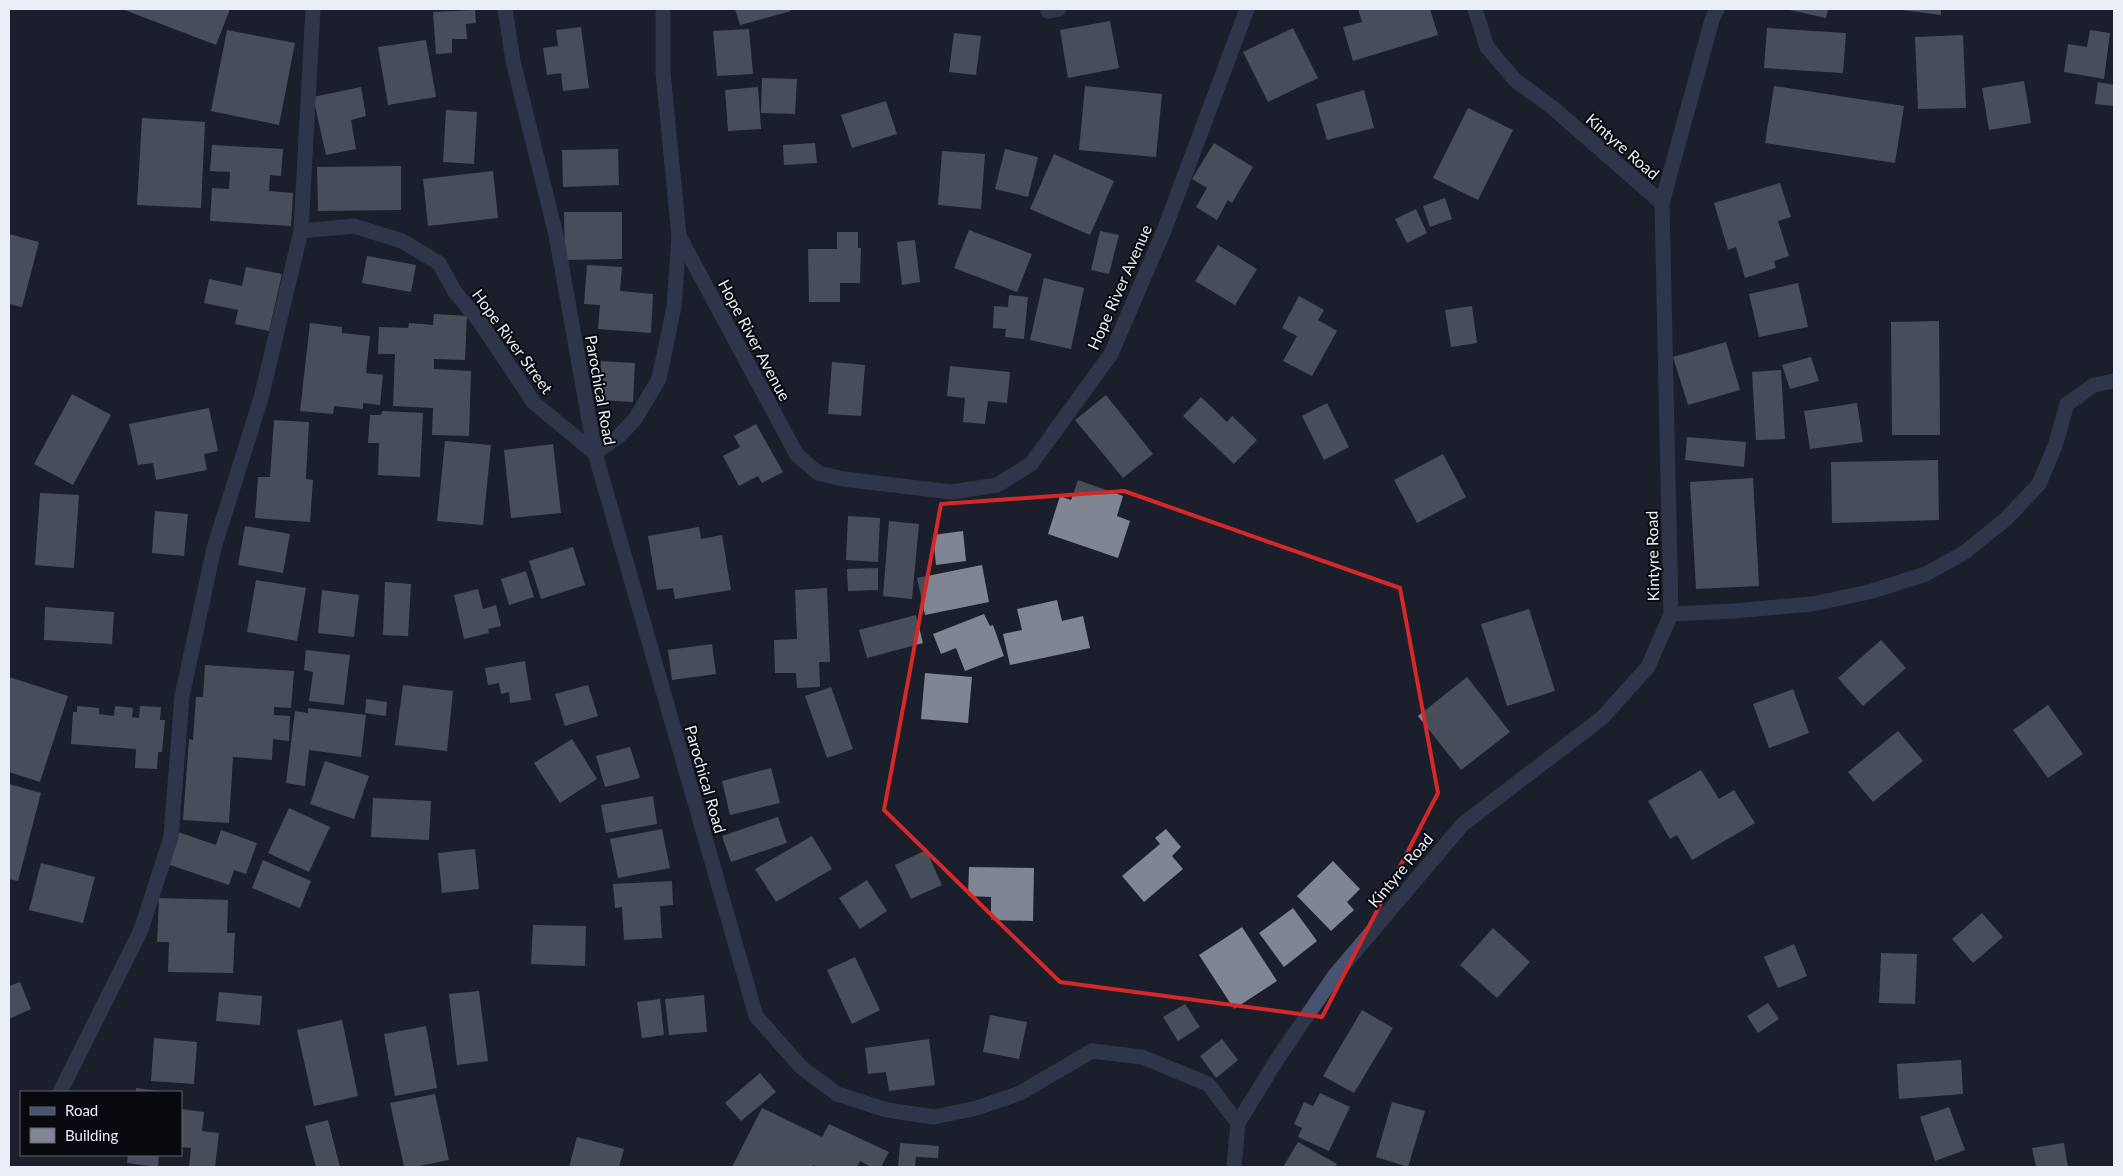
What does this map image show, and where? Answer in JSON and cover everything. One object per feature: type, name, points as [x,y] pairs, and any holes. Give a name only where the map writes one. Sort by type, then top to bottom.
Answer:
[{"type":"street","points":[[60,1091],[141,930],[171,837],[182,696],[214,548],[261,398],[301,231],[313,9]]},
{"type":"street","name":"Parochical Road","points":[[505,9],[513,60],[556,235],[595,453],[756,1016],[801,1067],[838,1094],[887,1110],[934,1117],[977,1108],[1020,1093],[1092,1051],[1142,1058],[1208,1084],[1238,1123]]},
{"type":"street","points":[[595,453],[619,436],[635,419],[659,379],[674,307],[679,236],[663,72],[664,9]]},
{"type":"street","name":"Hope River Avenue","points":[[679,236],[797,455],[818,473],[843,479],[952,492],[997,485],[1031,464],[1111,354],[1163,232],[1247,9]]},
{"type":"street","name":"Kintyre Road","points":[[1234,1167],[1238,1123],[1278,1058],[1335,975],[1463,824],[1602,718],[1648,667],[1671,614],[1662,203],[1553,108],[1515,80],[1487,47],[1475,9]]},
{"type":"street","points":[[1662,203],[1712,20],[1717,9]]},
{"type":"street","name":"Hope River Street","points":[[301,231],[354,226],[402,241],[439,263],[455,292],[480,322],[534,403],[595,453]]},
{"type":"street","points":[[1671,614],[1812,604],[1869,592],[1926,574],[1966,552],[2006,519],[2039,484],[2055,446],[2067,404],[2094,385],[2114,381]]},
{"type":"highlighted area","points":[[1124,491],[1400,588],[1438,793],[1322,1017],[1060,982],[884,810],[941,504]]},
{"type":"building","points":[[122,9],[230,9],[216,45]]},
{"type":"building","points":[[735,9],[790,9],[791,11],[740,25]]},
{"type":"building","points":[[1358,9],[1430,9],[1438,35],[1353,61],[1343,27],[1362,22]]},
{"type":"building","points":[[1785,9],[1828,9],[1826,18]]},
{"type":"building","points":[[1894,9],[1941,9],[1941,15]]},
{"type":"building","points":[[475,10],[476,23],[466,24],[467,39],[452,39],[452,53],[436,54],[433,12]]},
{"type":"building","points":[[1110,21],[1119,68],[1068,78],[1060,30]]},
{"type":"building","points":[[581,27],[589,88],[563,91],[561,73],[547,75],[543,48],[558,46],[556,30]]},
{"type":"building","points":[[1293,28],[1318,78],[1268,102],[1243,52]]},
{"type":"building","points":[[1767,28],[1846,33],[1843,73],[1764,68]]},
{"type":"building","points":[[749,29],[753,74],[717,76],[713,31]]},
{"type":"building","points":[[227,30],[295,43],[279,125],[211,111]]},
{"type":"building","points":[[2090,30],[2110,33],[2104,79],[2064,72],[2068,44],[2087,47]]},
{"type":"building","points":[[954,33],[981,36],[976,75],[949,72]]},
{"type":"building","points":[[1963,35],[1966,108],[1918,109],[1915,37]]},
{"type":"building","points":[[426,40],[436,97],[388,105],[378,47]]},
{"type":"building","points":[[762,78],[797,79],[795,114],[761,113]]},
{"type":"building","points":[[2024,81],[2031,123],[1989,130],[1982,88]]},
{"type":"building","points":[[2098,82],[2114,85],[2114,106],[2095,104]]},
{"type":"building","points":[[1085,86],[1162,94],[1156,157],[1079,150]]},
{"type":"building","points":[[1774,86],[1904,106],[1895,163],[1765,143]]},
{"type":"building","points":[[361,87],[366,116],[351,120],[356,149],[326,155],[313,97]]},
{"type":"building","points":[[758,87],[761,129],[728,131],[725,90]]},
{"type":"building","points":[[1364,90],[1374,128],[1327,140],[1316,104]]},
{"type":"building","points":[[886,101],[897,134],[852,148],[841,115]]},
{"type":"building","points":[[1468,108],[1513,130],[1478,200],[1433,178]]},
{"type":"building","points":[[446,110],[477,112],[474,164],[443,162]]},
{"type":"building","points":[[142,118],[205,122],[201,208],[137,205]]},
{"type":"building","points":[[815,143],[817,163],[784,165],[783,145]]},
{"type":"building","points":[[1214,143],[1253,167],[1232,203],[1228,200],[1217,220],[1196,207],[1207,188],[1192,179]]},
{"type":"building","points":[[212,145],[283,149],[281,176],[270,175],[269,191],[293,193],[291,226],[210,221],[212,188],[229,189],[230,172],[210,171]]},
{"type":"building","points":[[618,149],[619,185],[563,187],[562,150]]},
{"type":"building","points":[[1005,149],[1038,157],[1028,197],[995,189]]},
{"type":"building","points":[[942,151],[985,154],[981,209],[938,205]]},
{"type":"building","points":[[1054,154],[1114,181],[1090,235],[1030,209]]},
{"type":"building","points":[[401,166],[401,210],[318,211],[317,167]]},
{"type":"building","points":[[493,171],[498,218],[428,226],[423,179]]},
{"type":"building","points":[[1780,183],[1791,217],[1778,221],[1789,256],[1774,261],[1776,268],[1745,278],[1736,247],[1728,250],[1714,203]]},
{"type":"building","points":[[1445,198],[1452,219],[1430,227],[1423,206]]},
{"type":"building","points":[[1416,209],[1427,233],[1407,243],[1395,219]]},
{"type":"building","points":[[564,212],[622,212],[622,259],[565,260]]},
{"type":"building","points":[[969,230],[1032,254],[1017,292],[954,268]]},
{"type":"building","points":[[1100,231],[1119,235],[1109,274],[1091,270]]},
{"type":"building","points":[[837,232],[858,232],[858,248],[861,248],[860,283],[840,283],[840,302],[809,302],[808,249],[837,249]]},
{"type":"building","points":[[9,234],[39,242],[22,307],[9,304]]},
{"type":"building","points":[[915,240],[920,282],[902,285],[897,242]]},
{"type":"building","points":[[1218,245],[1257,269],[1235,305],[1195,281]]},
{"type":"building","points":[[367,256],[416,265],[411,292],[362,283]]},
{"type":"building","points":[[587,265],[622,267],[620,291],[653,294],[651,333],[598,329],[600,305],[584,304]]},
{"type":"building","points":[[246,267],[282,274],[269,331],[235,324],[238,310],[204,303],[209,279],[242,286]]},
{"type":"building","points":[[1044,278],[1084,288],[1071,349],[1030,340]]},
{"type":"building","points":[[1798,283],[1808,327],[1759,337],[1749,294]]},
{"type":"building","points":[[1009,295],[1028,297],[1024,339],[1005,337],[1006,329],[993,328],[994,306],[1008,307]]},
{"type":"building","points":[[1299,296],[1324,310],[1318,320],[1337,331],[1312,376],[1283,361],[1297,336],[1282,328]]},
{"type":"building","points":[[1472,306],[1477,343],[1451,347],[1445,310]]},
{"type":"building","points":[[434,314],[467,316],[465,360],[434,359],[434,369],[471,371],[469,436],[432,435],[433,408],[393,406],[395,354],[378,354],[379,327],[408,328],[409,323],[433,325]]},
{"type":"building","points":[[1939,321],[1940,435],[1892,435],[1891,322]]},
{"type":"building","points":[[310,323],[342,327],[342,333],[370,336],[366,373],[383,375],[380,405],[363,403],[363,409],[334,406],[333,414],[300,411]]},
{"type":"building","points":[[1726,342],[1740,390],[1688,405],[1673,357]]},
{"type":"building","points":[[1811,357],[1819,381],[1790,389],[1782,365]]},
{"type":"building","points":[[601,361],[635,363],[633,402],[599,400]]},
{"type":"building","points":[[832,362],[865,365],[861,416],[828,414]]},
{"type":"building","points":[[950,366],[1010,372],[1007,403],[988,401],[985,424],[963,422],[965,398],[947,396]]},
{"type":"building","points":[[1781,370],[1785,439],[1756,440],[1752,372]]},
{"type":"building","points":[[72,394],[111,415],[73,485],[34,464]]},
{"type":"building","points":[[1106,395],[1153,454],[1123,478],[1075,420]]},
{"type":"building","points":[[1201,397],[1227,422],[1232,416],[1257,440],[1234,464],[1183,416]]},
{"type":"building","points":[[1327,403],[1349,447],[1324,460],[1302,416]]},
{"type":"building","points":[[1857,403],[1863,442],[1810,449],[1804,411]]},
{"type":"building","points":[[209,408],[218,451],[204,454],[207,470],[156,480],[153,463],[138,465],[129,424]]},
{"type":"building","points":[[382,411],[423,413],[420,477],[378,475],[379,443],[368,443],[370,415],[381,415]]},
{"type":"building","points":[[274,420],[309,422],[306,479],[313,480],[310,522],[255,518],[258,477],[270,477]]},
{"type":"building","points":[[756,424],[783,472],[762,483],[758,476],[739,486],[723,456],[740,447],[734,436]]},
{"type":"building","points":[[1687,437],[1746,442],[1744,467],[1685,460]]},
{"type":"building","points":[[445,441],[491,445],[483,525],[437,521]]},
{"type":"building","points":[[553,444],[561,513],[511,518],[504,450]]},
{"type":"building","points":[[1443,454],[1466,497],[1417,523],[1394,480]]},
{"type":"building","points":[[1938,460],[1939,520],[1832,523],[1831,462]]},
{"type":"building","points":[[1753,478],[1759,586],[1696,589],[1690,482]]},
{"type":"building","points":[[1078,480],[1123,496],[1117,516],[1130,521],[1118,558],[1048,534],[1060,496],[1071,500]]},
{"type":"building","points":[[40,493],[79,495],[74,568],[35,565]]},
{"type":"building","points":[[155,511],[188,514],[184,556],[152,553]]},
{"type":"building","points":[[848,516],[880,518],[878,562],[846,560]]},
{"type":"building","points":[[889,521],[919,524],[912,599],[883,596]]},
{"type":"building","points":[[245,526],[290,534],[283,573],[238,565]]},
{"type":"building","points":[[699,527],[701,539],[722,535],[731,590],[675,599],[673,588],[657,590],[648,536]]},
{"type":"building","points":[[963,531],[966,561],[936,565],[933,535]]},
{"type":"building","points":[[573,547],[585,585],[541,599],[529,561]]},
{"type":"building","points":[[982,565],[989,602],[925,615],[917,578]]},
{"type":"building","points":[[878,568],[878,590],[848,591],[847,569]]},
{"type":"building","points":[[526,571],[534,597],[509,605],[501,579]]},
{"type":"building","points":[[256,580],[306,588],[297,641],[247,632]]},
{"type":"building","points":[[385,582],[411,584],[408,636],[383,635]]},
{"type":"building","points":[[827,588],[830,662],[819,662],[820,687],[797,688],[796,673],[775,673],[774,640],[797,639],[795,590]]},
{"type":"building","points":[[478,589],[483,609],[496,605],[501,626],[488,629],[489,633],[464,639],[454,595]]},
{"type":"building","points":[[322,590],[359,595],[354,637],[318,633]]},
{"type":"building","points":[[1057,600],[1062,621],[1083,616],[1090,648],[1010,665],[1003,634],[1022,630],[1017,609]]},
{"type":"building","points":[[45,607],[114,612],[112,644],[44,640]]},
{"type":"building","points":[[1529,609],[1555,691],[1507,706],[1481,624]]},
{"type":"building","points":[[984,614],[990,626],[993,625],[1004,656],[965,671],[956,648],[941,654],[933,634]]},
{"type":"building","points":[[916,615],[923,643],[867,658],[859,630]]},
{"type":"building","points":[[1881,640],[1906,668],[1863,706],[1838,678]]},
{"type":"building","points":[[712,644],[716,674],[672,680],[668,650]]},
{"type":"building","points":[[306,650],[350,655],[344,705],[309,701],[313,672],[304,670]]},
{"type":"building","points":[[525,661],[531,700],[510,703],[509,692],[501,694],[499,683],[488,685],[485,668]]},
{"type":"building","points":[[205,665],[294,671],[291,708],[274,707],[274,715],[290,716],[289,741],[273,739],[272,760],[233,757],[229,823],[183,820],[189,739],[193,740],[196,697],[203,697]]},
{"type":"building","points":[[925,673],[972,677],[968,723],[921,719]]},
{"type":"building","points":[[9,677],[68,696],[40,782],[9,772]]},
{"type":"building","points":[[1467,677],[1510,732],[1461,770],[1418,716]]},
{"type":"building","points":[[403,685],[453,691],[447,751],[395,745]]},
{"type":"building","points":[[588,685],[598,716],[565,726],[555,694]]},
{"type":"building","points":[[831,687],[853,749],[827,758],[805,696]]},
{"type":"building","points":[[1793,689],[1809,733],[1769,748],[1753,704]]},
{"type":"building","points":[[366,699],[387,702],[386,716],[365,713]]},
{"type":"building","points":[[2048,705],[2083,754],[2048,778],[2013,730]]},
{"type":"building","points":[[77,706],[99,708],[99,714],[114,716],[115,706],[133,708],[132,717],[139,718],[140,706],[161,707],[160,720],[165,720],[162,752],[158,752],[157,769],[135,768],[136,749],[71,744],[73,712],[77,712]]},
{"type":"building","points":[[308,708],[366,715],[361,757],[309,750],[305,786],[286,783],[295,711],[308,713]]},
{"type":"building","points":[[1898,731],[1923,761],[1873,802],[1848,772]]},
{"type":"building","points":[[572,739],[597,779],[560,803],[534,763]]},
{"type":"building","points":[[630,747],[640,778],[605,787],[596,756]]},
{"type":"building","points":[[325,761],[369,776],[354,819],[310,804]]},
{"type":"building","points":[[771,768],[780,803],[730,815],[722,781]]},
{"type":"building","points":[[1701,770],[1719,799],[1734,790],[1755,823],[1692,860],[1677,835],[1670,839],[1648,801]]},
{"type":"building","points":[[9,784],[41,793],[18,881],[9,879]]},
{"type":"building","points":[[653,796],[657,824],[606,833],[601,805]]},
{"type":"building","points":[[373,798],[431,801],[429,840],[371,837]]},
{"type":"building","points":[[289,808],[330,827],[309,872],[268,853]]},
{"type":"building","points":[[778,817],[787,843],[731,862],[722,836]]},
{"type":"building","points":[[662,829],[670,868],[618,878],[610,839]]},
{"type":"building","points":[[1166,829],[1181,847],[1172,856],[1183,869],[1144,902],[1122,876],[1160,844],[1155,838]]},
{"type":"building","points":[[221,830],[257,843],[246,874],[234,870],[229,885],[167,864],[178,832],[216,845]]},
{"type":"building","points":[[812,836],[832,869],[776,902],[755,869]]},
{"type":"building","points":[[475,849],[479,889],[442,893],[438,853]]},
{"type":"building","points":[[926,850],[942,885],[911,899],[895,865]]},
{"type":"building","points":[[263,860],[311,881],[300,908],[252,888]]},
{"type":"building","points":[[1333,861],[1360,889],[1347,902],[1354,910],[1331,931],[1297,896]]},
{"type":"building","points":[[41,863],[95,877],[83,923],[29,910]]},
{"type":"building","points":[[969,867],[1034,868],[1033,921],[991,920],[991,897],[968,896]]},
{"type":"building","points":[[867,880],[887,911],[860,929],[839,898]]},
{"type":"building","points":[[672,881],[673,905],[660,906],[662,938],[624,940],[622,907],[615,908],[613,884]]},
{"type":"building","points":[[159,898],[228,900],[227,933],[235,933],[233,973],[168,972],[169,942],[157,942]]},
{"type":"building","points":[[1293,908],[1317,941],[1284,967],[1259,933]]},
{"type":"building","points":[[1982,913],[2003,937],[1973,963],[1952,939]]},
{"type":"building","points":[[533,925],[586,926],[585,966],[531,964]]},
{"type":"building","points":[[1242,927],[1277,981],[1234,1009],[1199,955]]},
{"type":"building","points":[[1493,928],[1530,962],[1497,998],[1460,965]]},
{"type":"building","points":[[1794,944],[1807,976],[1778,988],[1764,957]]},
{"type":"building","points":[[1881,953],[1917,954],[1915,1004],[1879,1003]]},
{"type":"building","points":[[855,957],[880,1010],[852,1024],[827,970]]},
{"type":"building","points":[[20,982],[31,1009],[9,1019],[9,986]]},
{"type":"building","points":[[479,991],[488,1061],[457,1065],[449,994]]},
{"type":"building","points":[[219,992],[262,996],[260,1025],[216,1021]]},
{"type":"building","points":[[704,995],[707,1032],[669,1035],[665,999]]},
{"type":"building","points":[[660,999],[664,1035],[642,1038],[637,1002]]},
{"type":"building","points":[[1768,1003],[1779,1019],[1758,1033],[1747,1016]]},
{"type":"building","points":[[1185,1004],[1200,1027],[1178,1041],[1163,1017]]},
{"type":"building","points":[[1362,1010],[1393,1028],[1354,1093],[1323,1076]]},
{"type":"building","points":[[990,1015],[1027,1022],[1019,1059],[983,1052]]},
{"type":"building","points":[[342,1020],[358,1096],[314,1106],[297,1030]]},
{"type":"building","points":[[426,1026],[437,1088],[395,1096],[384,1034]]},
{"type":"building","points":[[154,1038],[197,1042],[194,1084],[151,1081]]},
{"type":"building","points":[[929,1039],[935,1085],[889,1091],[886,1072],[868,1074],[865,1048]]},
{"type":"building","points":[[1222,1039],[1238,1060],[1216,1078],[1200,1056]]},
{"type":"building","points":[[1961,1060],[1963,1094],[1899,1099],[1897,1064]]},
{"type":"building","points":[[760,1073],[776,1092],[741,1121],[725,1103]]},
{"type":"building","points":[[136,1088],[158,1091],[136,1091]]},
{"type":"building","points":[[1320,1093],[1350,1107],[1329,1151],[1298,1137],[1302,1128],[1294,1124],[1304,1102],[1313,1106]]},
{"type":"building","points":[[435,1094],[449,1160],[414,1167],[404,1167],[390,1103]]},
{"type":"building","points":[[1392,1102],[1425,1111],[1408,1167],[1376,1157]]},
{"type":"building","points":[[1949,1107],[1965,1150],[1935,1161],[1920,1117]]},
{"type":"building","points":[[762,1108],[822,1137],[829,1124],[889,1152],[881,1167],[871,1167],[860,1161],[857,1167],[817,1167],[813,1165],[813,1167],[732,1167]]},
{"type":"building","points":[[182,1109],[204,1112],[202,1131],[219,1133],[215,1167],[189,1167],[191,1148],[182,1147]]},
{"type":"building","points":[[328,1120],[340,1167],[316,1167],[305,1126]]},
{"type":"building","points":[[577,1137],[624,1149],[619,1167],[569,1167]]},
{"type":"building","points":[[1298,1142],[1337,1164],[1335,1167],[1283,1167]]},
{"type":"building","points":[[900,1143],[939,1146],[938,1158],[916,1157],[915,1167],[898,1167]]},
{"type":"building","points":[[2064,1143],[2068,1167],[2036,1167],[2032,1148]]},
{"type":"building","points":[[128,1156],[159,1156],[158,1167],[127,1163]]}]
